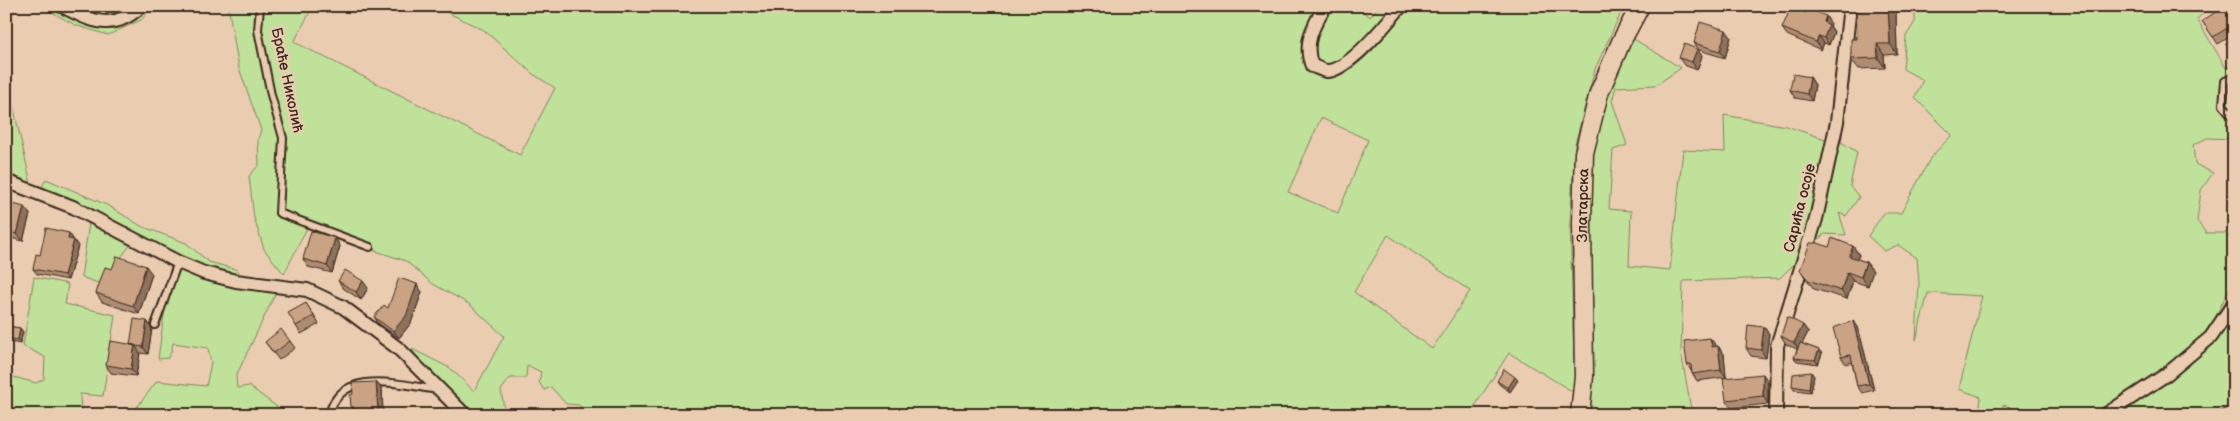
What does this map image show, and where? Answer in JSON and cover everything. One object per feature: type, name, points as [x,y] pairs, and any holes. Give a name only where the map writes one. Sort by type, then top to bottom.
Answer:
[{"type":"main road","name":"Златарска","points":[[1580,415],[1584,367],[1582,232],[1584,153],[1599,93],[1621,42],[1640,6]]},
{"type":"street","points":[[62,6],[80,16],[110,24],[130,16],[141,6]]},
{"type":"street","points":[[1325,6],[1312,31],[1307,53],[1312,66],[1327,71],[1340,68],[1357,54],[1401,6]]},
{"type":"street","name":"Сарића осоје","points":[[1776,415],[1777,346],[1818,210],[1837,122],[1850,6]]},
{"type":"street","points":[[6,181],[73,206],[178,262],[204,272],[236,281],[307,290],[343,307],[399,349],[465,415]]},
{"type":"street","points":[[2105,415],[2167,374],[2212,337],[2234,304]]},
{"type":"lane","name":"Браће Николић","points":[[260,6],[258,30],[271,95],[283,138],[279,212],[370,247]]},
{"type":"lane","points":[[2234,77],[2226,81],[2223,105],[2234,118]]},
{"type":"lane","points":[[155,325],[178,262]]},
{"type":"lane","points":[[329,415],[331,405],[341,392],[351,385],[370,382],[441,390]]},
{"type":"green space","points":[[41,6],[153,6],[141,20],[108,35],[75,25]]},
{"type":"green space","points":[[228,6],[313,6],[294,42],[520,155],[555,88],[533,74],[484,30],[434,6],[1357,6],[1370,17],[1379,6],[1416,6],[1413,11],[1434,6],[1624,6],[1595,69],[1575,144],[1570,221],[1575,393],[1509,353],[1469,415],[588,415],[579,405],[566,404],[551,387],[544,390],[539,382],[541,372],[527,365],[526,378],[510,378],[501,390],[504,408],[500,415],[458,415],[439,395],[412,349],[450,368],[474,391],[504,336],[469,304],[433,284],[406,261],[307,228],[284,274],[264,249],[254,218],[249,176],[259,165],[258,139],[261,130],[239,68]],"holes":[[[1321,118],[1368,140],[1338,213],[1288,192]],[[1388,235],[1470,291],[1432,349],[1354,292]]]},
{"type":"green space","points":[[1915,6],[2211,6],[2197,19],[2226,68],[2234,64],[2234,139],[2207,138],[2193,145],[2195,164],[2213,173],[2201,190],[2197,221],[2206,233],[2234,233],[2234,286],[2229,289],[2214,320],[2196,345],[2205,349],[2230,322],[2234,326],[2234,402],[2217,415],[2033,415],[2003,405],[2000,415],[1979,415],[1981,397],[1959,389],[1982,296],[1928,293],[1916,340],[1919,282],[1917,258],[1898,245],[1884,251],[1868,236],[1884,213],[1901,213],[1931,157],[1952,135],[1915,98],[1923,80],[1903,69],[1906,36],[1915,22]]},
{"type":"green space","points":[[1632,38],[1681,68],[1656,85],[1616,87],[1612,101],[1627,145],[1613,150],[1609,209],[1631,211],[1629,266],[1670,270],[1683,150],[1725,152],[1724,115],[1786,126],[1828,140],[1850,75],[1841,142],[1857,152],[1850,186],[1859,197],[1846,216],[1839,213],[1846,235],[1824,234],[1780,278],[1683,281],[1681,352],[1692,415],[1585,415],[1592,145],[1611,82]]},
{"type":"green space","points":[[6,75],[31,184],[42,187],[46,179],[109,206],[141,226],[186,243],[209,262],[238,270],[239,276],[278,288],[236,376],[237,388],[249,386],[281,410],[281,415],[131,415],[157,381],[206,386],[211,363],[208,348],[173,343],[168,358],[158,359],[171,263],[131,244],[101,284],[81,277],[89,223],[6,183]]},
{"type":"green space","points":[[34,277],[68,284],[65,304],[115,315],[103,396],[80,394],[81,415],[6,415],[6,375],[36,383],[44,379],[45,357],[23,346]]},
{"type":"building","points":[[1856,6],[1888,6],[1890,44],[1877,44],[1878,58],[1851,59],[1851,39],[1857,39]]},
{"type":"building","points":[[2225,6],[2234,6],[2234,24],[2213,37],[2202,21]]},
{"type":"building","points":[[1791,7],[1806,13],[1808,9],[1826,16],[1824,22],[1829,25],[1824,38],[1819,36],[1816,42],[1782,28]]},
{"type":"building","points":[[1700,22],[1726,30],[1720,51],[1694,43]]},
{"type":"building","points":[[1684,44],[1697,49],[1692,62],[1679,58]]},
{"type":"building","points":[[1793,74],[1810,77],[1807,94],[1790,90]]},
{"type":"building","points":[[6,202],[24,207],[17,234],[6,231]]},
{"type":"building","points":[[46,228],[69,233],[68,239],[74,240],[64,275],[33,269],[36,254],[40,255]]},
{"type":"building","points":[[311,231],[335,238],[327,266],[303,259]]},
{"type":"building","points":[[1832,238],[1853,246],[1849,256],[1866,262],[1861,277],[1847,272],[1841,291],[1808,280],[1800,270],[1810,243],[1818,243],[1829,247]]},
{"type":"building","points":[[117,256],[146,266],[133,306],[96,293],[105,267],[112,269]]},
{"type":"building","points":[[345,270],[363,281],[356,292],[338,281]]},
{"type":"building","points":[[399,278],[417,284],[406,316],[393,331],[374,317],[384,305],[388,308]]},
{"type":"building","points":[[306,303],[314,316],[296,326],[288,313]]},
{"type":"building","points":[[1787,317],[1803,325],[1794,343],[1781,336]]},
{"type":"building","points":[[134,319],[147,321],[143,347],[130,345]]},
{"type":"building","points":[[1853,321],[1869,384],[1857,386],[1851,355],[1841,357],[1833,328]]},
{"type":"building","points":[[1748,325],[1764,327],[1761,350],[1746,348]]},
{"type":"building","points":[[6,326],[20,328],[18,340],[6,338]]},
{"type":"building","points":[[281,329],[290,341],[274,353],[265,342]]},
{"type":"building","points":[[1710,338],[1712,347],[1718,346],[1721,370],[1692,374],[1691,364],[1687,364],[1684,341]]},
{"type":"building","points":[[110,341],[135,345],[131,369],[106,365]]},
{"type":"building","points":[[1800,343],[1819,350],[1815,360],[1794,358]]},
{"type":"building","points":[[1504,369],[1515,377],[1508,388],[1497,381]]},
{"type":"building","points":[[1811,372],[1809,389],[1792,386],[1793,374]]},
{"type":"building","points":[[1763,374],[1763,396],[1726,400],[1723,378]]},
{"type":"building","points":[[376,382],[378,410],[354,411],[354,407],[351,407],[350,395],[353,394],[352,383]]},
{"type":"building","points":[[2234,404],[2234,415],[2222,415],[2220,411]]},
{"type":"building","points":[[2008,407],[2028,415],[2005,415]]}]
